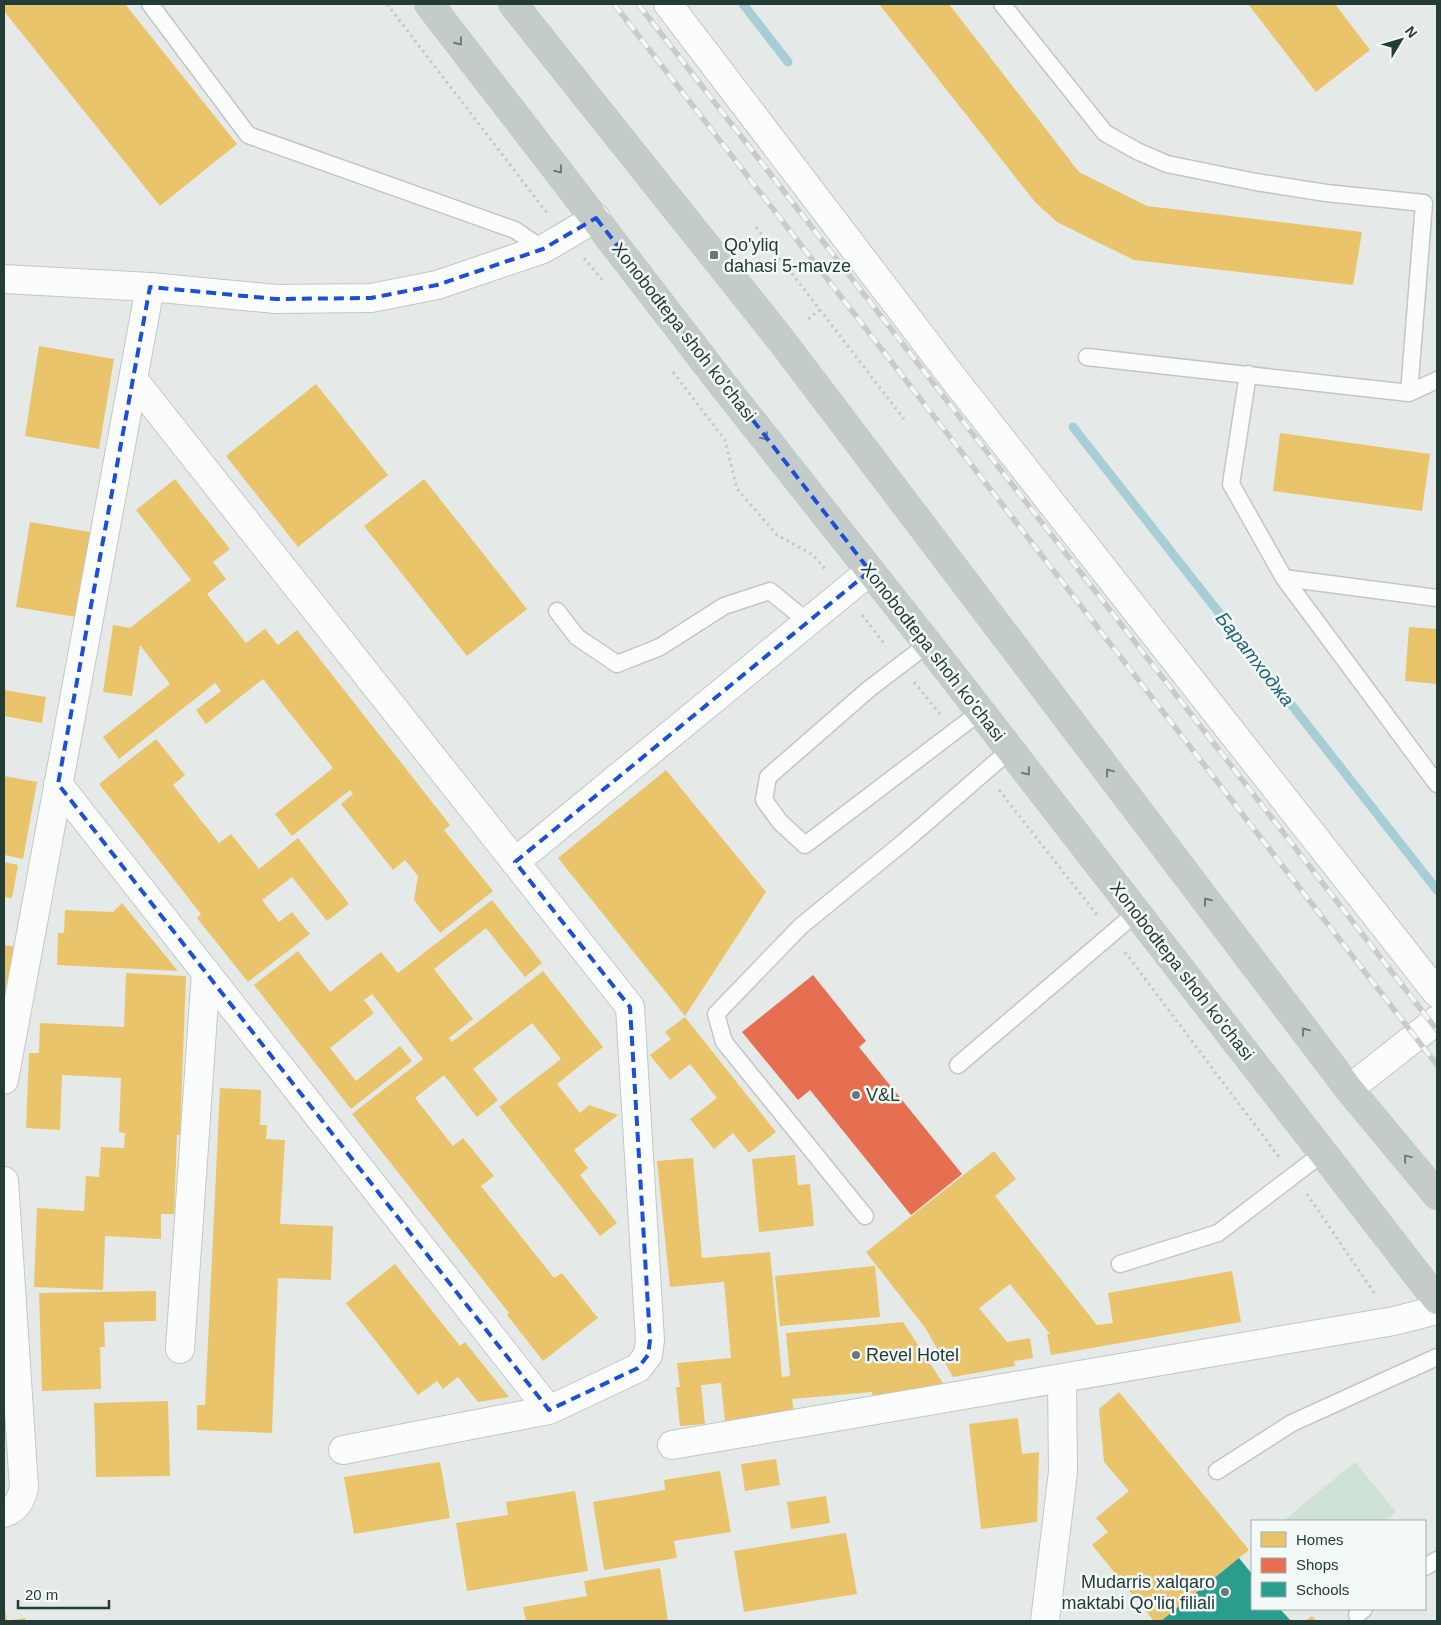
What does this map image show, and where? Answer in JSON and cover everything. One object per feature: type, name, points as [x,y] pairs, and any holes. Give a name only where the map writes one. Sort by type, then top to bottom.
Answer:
[{"type":"highway","name":"Xonobodtepa shoh ko'chasi","points":[[429,4],[723,385],[928,644],[1437,1300]]},
{"type":"highway","points":[[512,4],[781,340],[1350,1089],[1435,1188]]},
{"type":"street","points":[[668,4],[950,374],[1437,993]]},
{"type":"street","points":[[4,278],[150,287],[276,300],[370,298],[438,285],[554,243],[596,218]]},
{"type":"street","points":[[4,1080],[150,287]]},
{"type":"street","points":[[133,379],[630,1007],[650,1340],[648,1355],[638,1368],[625,1376],[549,1410],[343,1450]]},
{"type":"street","points":[[515,862],[870,571]]},
{"type":"street","points":[[58,784],[549,1410]]},
{"type":"street","points":[[180,1349],[206,972]]},
{"type":"street","points":[[1350,1089],[1437,1020]]},
{"type":"street","points":[[4,1181],[24,1488],[21,1501],[10,1511],[4,1513]]},
{"type":"street","points":[[672,1445],[1394,1321],[1437,1310]]},
{"type":"street","points":[[1045,1621],[1063,1472],[1062,1379]]},
{"type":"lane","points":[[150,4],[248,135],[554,243]]},
{"type":"lane","points":[[1002,4],[1104,133],[1137,151],[1167,164],[1256,182],[1326,193],[1424,203],[1409,393]]},
{"type":"lane","points":[[1087,357],[1409,393],[1437,380]]},
{"type":"lane","points":[[1248,374],[1231,484],[1284,578],[1437,784]]},
{"type":"lane","points":[[1284,578],[1437,598]]},
{"type":"lane","points":[[557,611],[577,637],[617,664],[660,647],[724,606],[770,591],[808,622]]},
{"type":"lane","points":[[928,644],[869,689],[768,777],[764,800],[780,822],[805,845],[955,733],[980,712]]},
{"type":"lane","points":[[865,1216],[724,1042],[716,1014],[801,926],[905,841],[1010,750]]},
{"type":"lane","points":[[1421,762],[1437,764]]},
{"type":"lane","points":[[958,1065],[1136,913]]},
{"type":"lane","points":[[1120,1264],[1218,1233],[1323,1153]]},
{"type":"lane","points":[[1218,1471],[1292,1423],[1437,1357]]},
{"type":"lane","points":[[1426,1566],[1437,1560]]},
{"type":"path","points":[[386,4],[554,243],[607,286]]},
{"type":"path","points":[[756,226],[904,419]]},
{"type":"path","points":[[808,319],[819,310]]},
{"type":"path","points":[[670,368],[724,440],[738,489],[777,535],[813,555],[955,733]]},
{"type":"path","points":[[985,772],[1111,933],[1293,1175],[1394,1321]]},
{"type":"highlighted area","points":[[596,218],[870,571],[515,862],[630,1007],[650,1340],[648,1355],[638,1368],[549,1410],[58,784],[150,287],[276,299],[371,298],[437,285],[543,249]]},
{"type":"green space","points":[[1355,1462],[1396,1512],[1386,1520],[1284,1520]]},
{"type":"building: Homes","points":[[4,4],[125,4],[237,144],[160,206],[4,11]]},
{"type":"building: Homes","points":[[879,4],[949,4],[1079,172],[1147,206],[1362,232],[1353,285],[1134,260],[1057,222],[1035,202]]},
{"type":"building: Homes","points":[[1248,4],[1335,4],[1370,50],[1316,92]]},
{"type":"building: Homes","points":[[39,346],[114,359],[99,449],[25,436]]},
{"type":"building: Homes","points":[[316,384],[388,475],[298,547],[226,456]]},
{"type":"building: Homes","points":[[1280,433],[1430,454],[1422,511],[1273,491]]},
{"type":"building: Homes","points":[[175,479],[230,549],[213,562],[226,579],[207,594],[246,643],[265,629],[278,645],[297,630],[450,825],[444,830],[493,891],[440,933],[414,900],[418,876],[405,860],[393,870],[341,804],[353,794],[350,790],[292,836],[275,814],[333,768],[263,679],[206,724],[196,710],[221,691],[215,683],[119,759],[103,737],[170,684],[140,645],[132,696],[103,692],[113,625],[130,628],[191,580],[136,510]]},
{"type":"building: Homes","points":[[424,479],[527,609],[467,656],[364,526]]},
{"type":"building: Homes","points":[[30,522],[96,533],[82,618],[16,607]]},
{"type":"building: Homes","points":[[1409,627],[1437,629],[1437,684],[1405,681]]},
{"type":"building: Homes","points":[[4,690],[46,697],[42,723],[4,716]]},
{"type":"building: Homes","points":[[156,739],[185,775],[173,785],[219,843],[231,834],[259,869],[298,838],[349,904],[327,921],[292,877],[262,900],[279,922],[292,912],[310,934],[248,982],[197,918],[201,914],[99,784]]},
{"type":"building: Homes","points":[[666,770],[766,892],[685,1016],[558,858]]},
{"type":"building: Homes","points":[[4,776],[37,782],[23,859],[4,855]]},
{"type":"building: Homes","points":[[4,862],[18,865],[12,898],[4,897]]},
{"type":"building: Homes","points":[[492,900],[542,963],[525,977],[486,928],[434,969],[473,1019],[449,1038],[452,1042],[543,971],[603,1047],[557,1084],[580,1113],[589,1105],[618,1115],[574,1150],[588,1168],[580,1175],[617,1223],[600,1236],[499,1107],[561,1059],[532,1023],[473,1069],[498,1100],[477,1117],[444,1075],[415,1098],[453,1146],[463,1138],[494,1176],[481,1186],[554,1278],[562,1273],[598,1318],[543,1361],[507,1315],[509,1313],[352,1114],[423,1059],[372,994],[364,1000],[374,1013],[330,1048],[356,1081],[400,1046],[412,1061],[351,1109],[254,985],[298,951],[330,992],[381,952],[398,973]]},
{"type":"building: Homes","points":[[122,903],[178,971],[57,965],[58,933],[64,933],[65,910],[113,912]]},
{"type":"building: Homes","points":[[4,945],[22,948],[4,1039]]},
{"type":"building: Homes","points":[[126,973],[186,976],[180,1135],[177,1135],[174,1214],[161,1214],[161,1239],[105,1236],[103,1290],[34,1287],[37,1208],[84,1211],[86,1176],[99,1177],[101,1147],[124,1148],[125,1133],[119,1132],[121,1078],[62,1075],[60,1130],[26,1128],[29,1053],[39,1053],[40,1023],[124,1027]]},
{"type":"building: Homes","points":[[685,1017],[776,1132],[749,1153],[733,1133],[714,1149],[690,1119],[717,1098],[690,1064],[670,1080],[650,1055],[671,1039],[665,1032]]},
{"type":"building: Homes","points":[[220,1088],[261,1090],[260,1125],[267,1125],[266,1139],[285,1140],[280,1224],[333,1226],[331,1280],[278,1278],[272,1433],[197,1430],[197,1405],[205,1405]]},
{"type":"building: Homes","points":[[994,1151],[1016,1179],[995,1196],[1097,1325],[1113,1323],[1108,1293],[1232,1271],[1241,1322],[1051,1355],[1047,1334],[1050,1334],[1010,1284],[979,1308],[1007,1342],[1030,1338],[1033,1358],[1014,1361],[1015,1366],[953,1377],[926,1329],[866,1252]]},
{"type":"building: Homes","points":[[795,1155],[798,1185],[810,1184],[814,1226],[759,1232],[752,1159]]},
{"type":"building: Homes","points":[[693,1158],[702,1258],[770,1252],[782,1377],[790,1376],[786,1333],[903,1322],[948,1391],[873,1398],[872,1392],[792,1399],[794,1415],[725,1422],[721,1383],[701,1385],[705,1424],[680,1426],[676,1387],[680,1387],[677,1363],[731,1358],[724,1282],[670,1287],[657,1161]]},
{"type":"building: Homes","points":[[395,1264],[460,1346],[465,1342],[509,1397],[478,1402],[458,1377],[443,1389],[437,1381],[418,1395],[346,1303]]},
{"type":"building: Homes","points":[[875,1266],[880,1317],[780,1326],[775,1276]]},
{"type":"building: Homes","points":[[156,1291],[156,1321],[104,1322],[105,1347],[100,1347],[101,1389],[42,1391],[39,1293]]},
{"type":"building: Homes","points":[[1119,1392],[1249,1550],[1161,1621],[1154,1621],[1092,1545],[1108,1532],[1096,1518],[1129,1491],[1104,1462],[1099,1409]]},
{"type":"building: Homes","points":[[168,1401],[170,1476],[96,1477],[94,1403]]},
{"type":"building: Homes","points":[[1018,1418],[1022,1454],[1039,1452],[1037,1522],[981,1529],[969,1424]]},
{"type":"building: Homes","points":[[776,1459],[780,1485],[745,1491],[741,1464]]},
{"type":"building: Homes","points":[[440,1462],[450,1518],[354,1534],[344,1477]]},
{"type":"building: Homes","points":[[720,1471],[731,1532],[674,1541],[677,1558],[604,1570],[593,1502],[665,1490],[664,1480]]},
{"type":"building: Homes","points":[[575,1491],[588,1571],[467,1591],[456,1523],[508,1515],[506,1502]]},
{"type":"building: Homes","points":[[826,1496],[830,1523],[791,1529],[787,1502]]},
{"type":"building: Homes","points":[[846,1533],[857,1594],[744,1612],[734,1551]]},
{"type":"building: Homes","points":[[660,1568],[668,1621],[526,1621],[523,1607],[587,1596],[584,1581]]},
{"type":"building: Homes","points":[[5,1608],[7,1621],[4,1621]]},
{"type":"building: Homes","points":[[1312,1616],[1317,1621],[1305,1621]]},
{"type":"building: Homes","points":[[25,1618],[26,1621],[12,1621],[12,1620]]},
{"type":"building: Shops","name":"V&L","points":[[813,975],[866,1041],[859,1047],[962,1174],[911,1215],[810,1090],[798,1100],[742,1032]]},
{"type":"building: Schools","name":"Mudarris xalqaro maktabi Qo'liq filiali","points":[[1239,1558],[1251,1573],[1251,1610],[1281,1610],[1291,1621],[1161,1621]]},
{"type":"waterway","name":"Баратходжа","points":[[743,4],[788,62]]},
{"type":"waterway","name":"Баратходжа","points":[[1073,427],[1437,890]]},
{"type":"railway","points":[[614,4],[1437,1065]]},
{"type":"railway","points":[[638,4],[1437,1030]]},
{"type":"place","name":"Qo'yliq dahasi 5-mavze","points":[[714,255]]},
{"type":"place","name":"V&L","points":[[856,1095]]},
{"type":"place","name":"Revel Hotel","points":[[856,1355]]},
{"type":"place","name":"Mudarris xalqaro maktabi Qo'liq filiali","points":[[1225,1592]]}]
